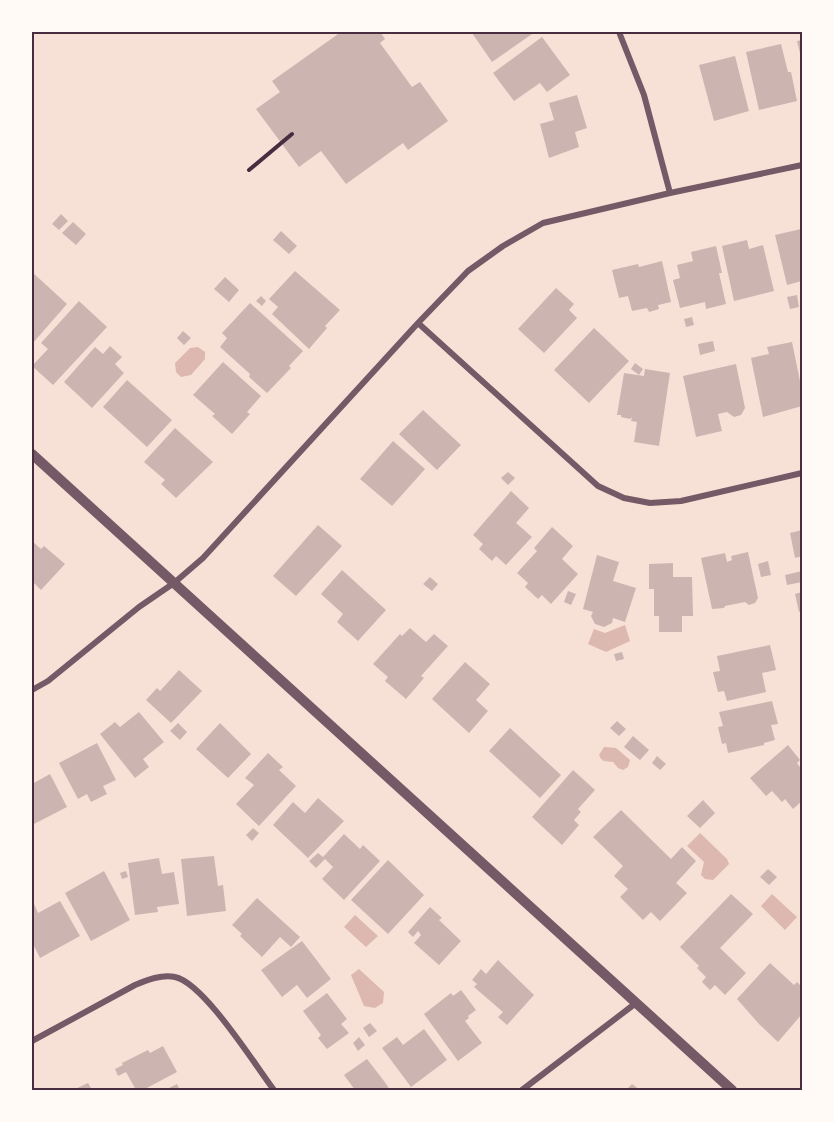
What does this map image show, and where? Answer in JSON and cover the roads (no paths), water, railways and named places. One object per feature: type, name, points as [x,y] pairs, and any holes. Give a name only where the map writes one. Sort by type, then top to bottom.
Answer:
[{"type":"street","points":[[618,32],[644,95],[670,193]]},
{"type":"street","points":[[32,690],[48,681],[203,558],[468,271],[503,246],[543,223],[802,165]]},
{"type":"street","points":[[418,323],[598,486],[624,498],[650,503],[681,501],[802,473]]},
{"type":"street","points":[[32,454],[732,1090]]},
{"type":"street","points":[[32,1041],[135,985],[153,978],[176,977],[195,987],[274,1090]]},
{"type":"street","points":[[522,1090],[636,1003]]}]
